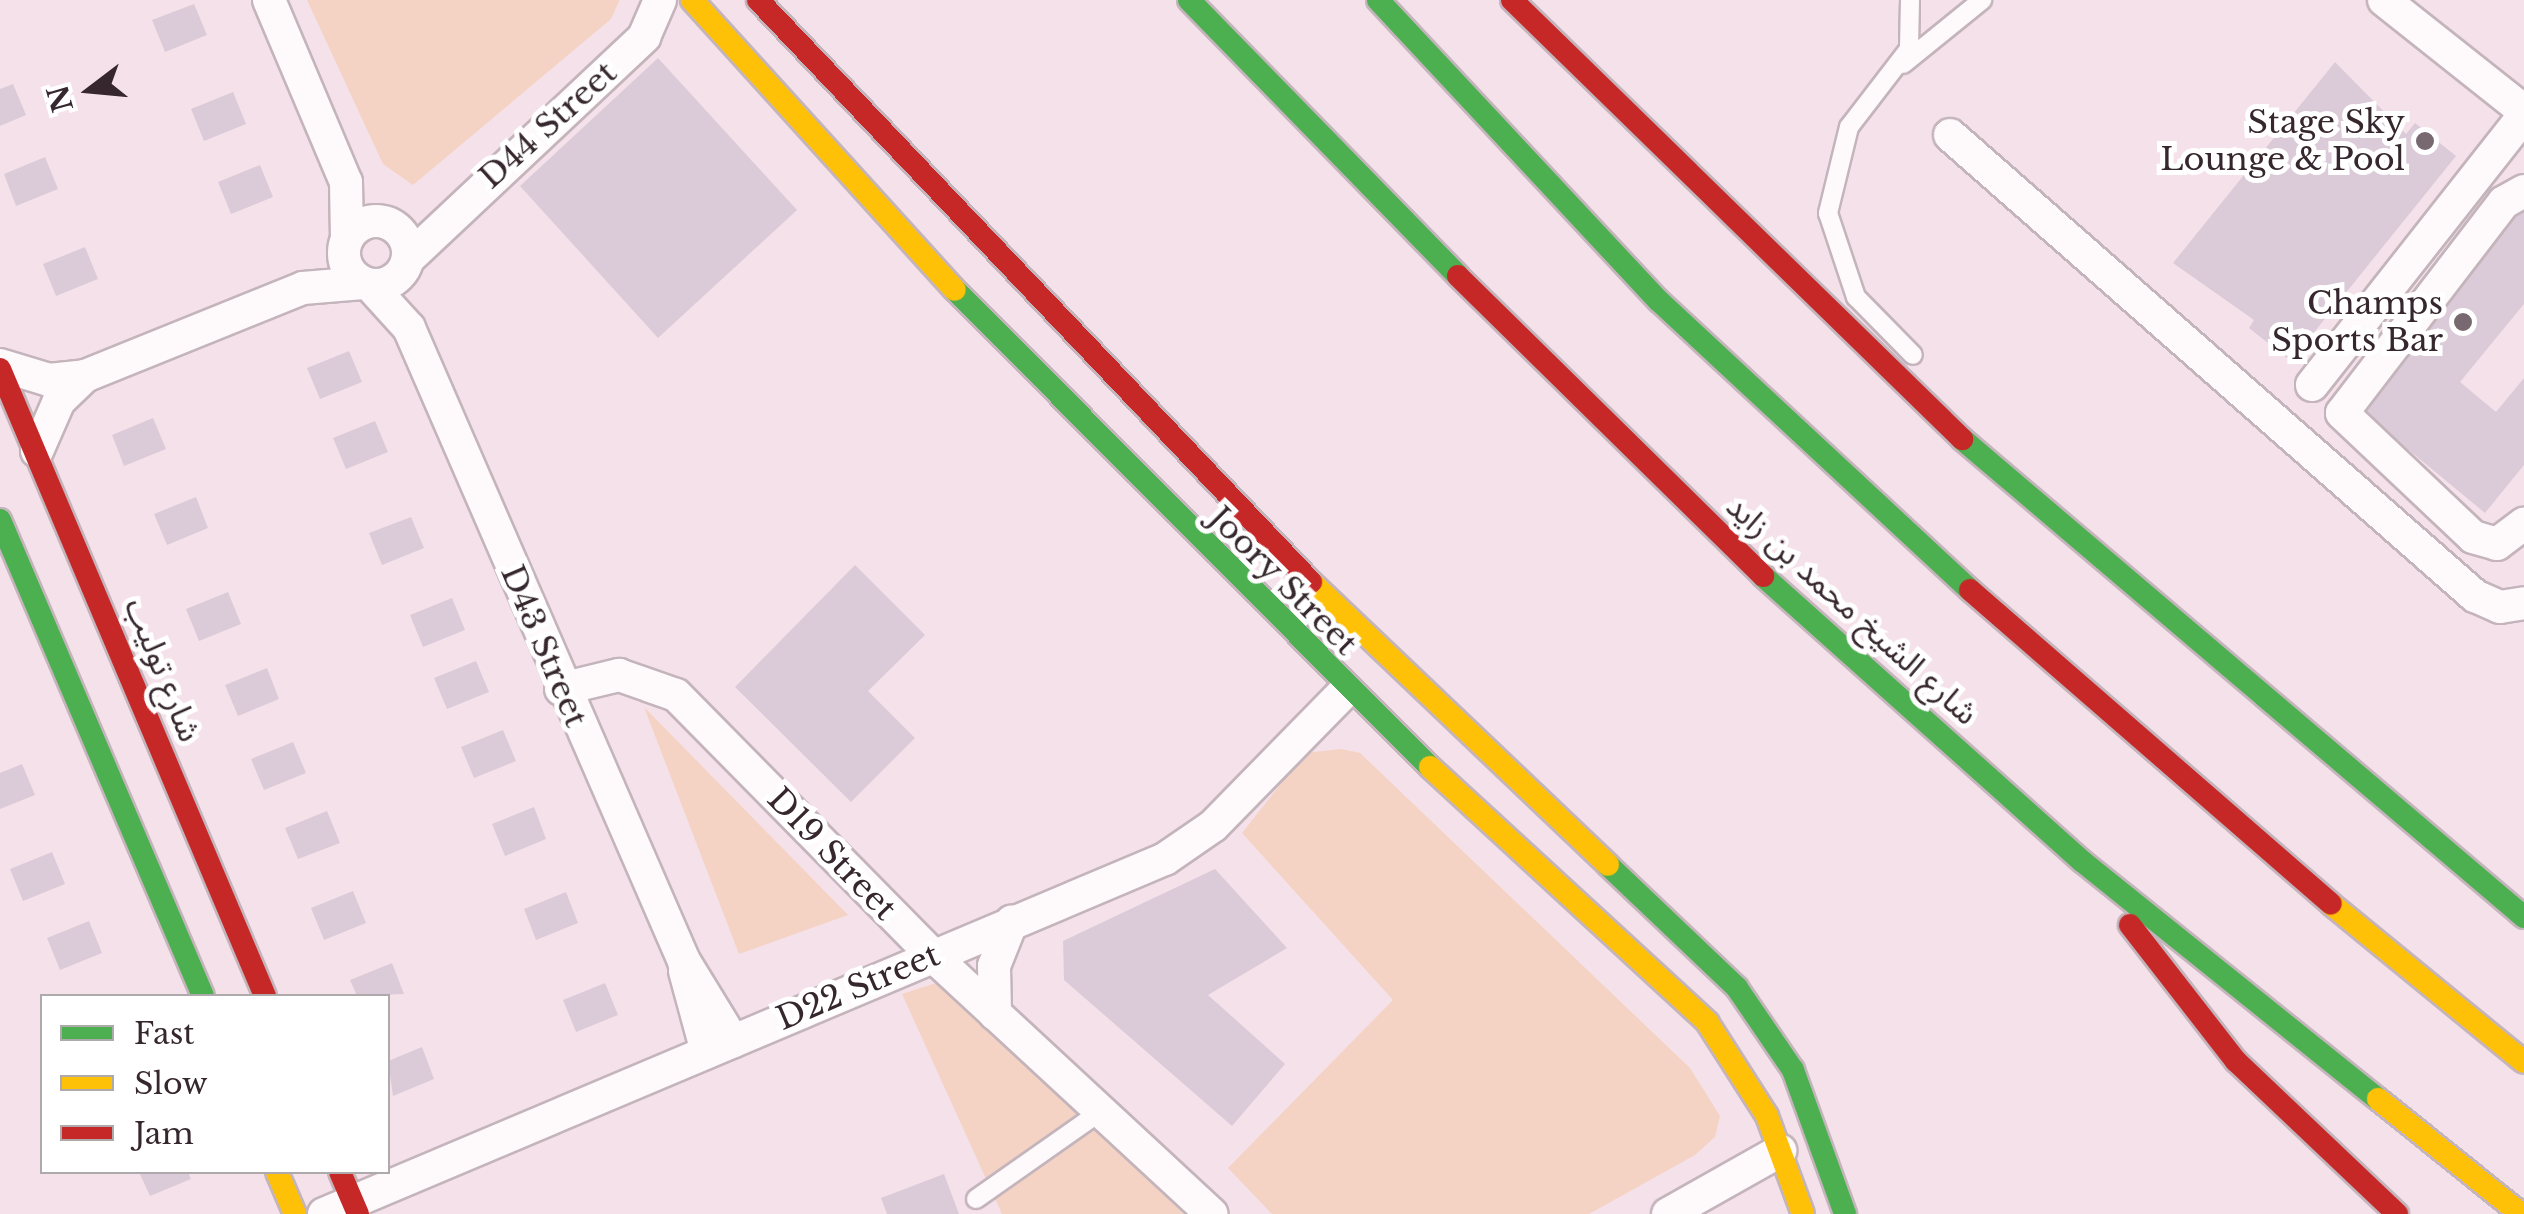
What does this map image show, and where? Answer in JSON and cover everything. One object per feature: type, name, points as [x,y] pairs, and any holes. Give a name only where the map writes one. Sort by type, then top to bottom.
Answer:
[{"type":"main road","name":"Joory Street","points":[[758,0],[1028,298],[1488,756],[1758,1014],[1792,1070],[1846,1214]]},
{"type":"main road","name":"شارع الشيخ محمد بن زايد","points":[[1189,0],[1600,420],[2084,862],[2521,1214]]},
{"type":"main road","points":[[1378,0],[1659,300],[1881,510],[2224,817],[2524,1062]]},
{"type":"main road","points":[[1512,0],[1953,432],[2524,917]]},
{"type":"main road","name":"Joory Street","points":[[700,8],[959,296],[1346,690],[1708,1022],[1750,1083],[1802,1214]]},
{"type":"main road","name":"شارع توليب","points":[[0,367],[264,994]]},
{"type":"main road","points":[[0,520],[202,994]]},
{"type":"main road","points":[[1346,690],[1384,697],[1454,754],[1488,756]]},
{"type":"main road","points":[[2084,862],[2236,1060],[2397,1214]]},
{"type":"main road","points":[[279,1174],[295,1214]]},
{"type":"street","points":[[269,0],[346,182],[389,224],[407,262]]},
{"type":"street","name":"D44 Street","points":[[644,37],[660,0]]},
{"type":"street","points":[[2312,385],[2524,114],[2384,0]]},
{"type":"street","name":"D44 Street","points":[[366,284],[391,282],[452,212],[644,37],[700,8]]},
{"type":"street","points":[[1950,135],[2475,596],[2500,607],[2524,602]]},
{"type":"street","points":[[303,288],[346,244],[346,182]]},
{"type":"street","points":[[2523,187],[2342,413],[2473,538],[2497,544],[2524,524]]},
{"type":"street","name":"D44 Street","points":[[346,244],[389,224],[452,212]]},
{"type":"street","name":"D43 Street","points":[[346,244],[366,284],[409,328]]},
{"type":"street","name":"D43 Street","points":[[407,262],[409,328],[562,690],[720,1047]]},
{"type":"street","points":[[0,367],[49,380],[85,376],[303,288],[366,284]]},
{"type":"street","points":[[37,450],[58,401],[85,376]]},
{"type":"street","name":"D19 Street","points":[[562,690],[620,675],[676,695],[932,956],[1212,1214]]},
{"type":"street","name":"D22 Street","points":[[344,1200],[720,1047],[1198,838],[1346,690]]},
{"type":"street","points":[[996,1014],[994,966],[1012,921]]},
{"type":"street","points":[[1668,1214],[1780,1151]]},
{"type":"lane","points":[[1902,64],[1913,33],[1910,0]]},
{"type":"lane","points":[[1936,378],[1856,297],[1828,213],[1849,127],[1902,64],[1982,0]]},
{"type":"lane","points":[[1975,418],[2047,511]]},
{"type":"lane","points":[[976,1198],[1100,1111]]},
{"type":"shaded area","points":[[307,0],[619,1],[611,19],[413,185],[383,164]]},
{"type":"shaded area","points":[[644,707],[848,915],[739,954]]},
{"type":"shaded area","points":[[1341,749],[1360,753],[1690,1068],[1720,1116],[1715,1137],[1695,1155],[1589,1214],[1272,1214],[1228,1168],[1393,1000],[1242,833],[1305,753]]},
{"type":"shaded area","points":[[939,982],[1184,1214],[1002,1214],[902,994]]},
{"type":"building","points":[[194,4],[207,35],[165,52],[152,20]]},
{"type":"building","points":[[658,58],[797,210],[658,338],[520,186]]},
{"type":"building","points":[[2335,62],[2406,134],[2415,123],[2456,156],[2291,361],[2249,328],[2254,320],[2173,263]]},
{"type":"building","points":[[13,84],[26,115],[0,126],[0,89]]},
{"type":"building","points":[[233,92],[246,124],[204,141],[191,109]]},
{"type":"building","points":[[45,157],[58,189],[16,206],[4,174]]},
{"type":"building","points":[[260,165],[273,197],[231,214],[218,182]]},
{"type":"building","points":[[2524,192],[2524,304],[2460,382],[2496,412],[2524,378],[2524,465],[2485,513],[2352,403]]},
{"type":"building","points":[[85,247],[98,279],[56,296],[43,264]]},
{"type":"building","points":[[349,351],[362,382],[320,399],[307,368]]},
{"type":"building","points":[[153,418],[166,449],[124,466],[112,435]]},
{"type":"building","points":[[375,421],[388,452],[346,469],[333,438]]},
{"type":"building","points":[[196,497],[208,528],[167,545],[154,514]]},
{"type":"building","points":[[411,517],[424,548],[382,565],[369,533]]},
{"type":"building","points":[[855,565],[925,635],[868,691],[915,738],[851,802],[735,687]]},
{"type":"building","points":[[228,592],[241,624],[199,641],[186,609]]},
{"type":"building","points":[[452,598],[465,630],[423,647],[410,615]]},
{"type":"building","points":[[476,661],[489,692],[447,709],[434,678]]},
{"type":"building","points":[[267,668],[279,699],[238,716],[225,685]]},
{"type":"building","points":[[503,730],[516,761],[474,778],[461,747]]},
{"type":"building","points":[[293,742],[306,773],[264,790],[251,759]]},
{"type":"building","points":[[22,764],[35,795],[0,809],[0,773]]},
{"type":"building","points":[[534,807],[546,839],[505,856],[492,824]]},
{"type":"building","points":[[327,811],[340,843],[298,859],[285,828]]},
{"type":"building","points":[[52,852],[65,884],[23,901],[10,869]]},
{"type":"building","points":[[1215,869],[1287,948],[1208,995],[1285,1064],[1232,1126],[1064,980],[1063,941]]},
{"type":"building","points":[[353,891],[366,923],[324,940],[311,908]]},
{"type":"building","points":[[566,892],[578,923],[536,940],[524,909]]},
{"type":"building","points":[[89,921],[102,953],[60,970],[47,938]]},
{"type":"building","points":[[392,963],[404,994],[356,994],[350,980]]},
{"type":"building","points":[[605,983],[618,1015],[576,1032],[563,1000]]},
{"type":"building","points":[[422,1047],[434,1079],[393,1096],[390,1060]]},
{"type":"building","points":[[140,1174],[189,1174],[191,1179],[150,1196]]},
{"type":"building","points":[[944,1174],[959,1214],[887,1214],[881,1198]]},
{"type":"traffic: fast","points":[[1189,0],[1458,276]]},
{"type":"traffic: fast","points":[[1378,0],[1659,301],[1970,590]]},
{"type":"traffic: fast","points":[[955,290],[1430,767]]},
{"type":"traffic: fast","points":[[1962,439],[2524,917]]},
{"type":"traffic: fast","points":[[0,520],[202,994]]},
{"type":"traffic: fast","points":[[1763,576],[2083,862],[2378,1099]]},
{"type":"traffic: fast","points":[[1608,865],[1737,988],[1793,1070],[1845,1214]]},
{"type":"traffic: slow","points":[[692,0],[955,290]]},
{"type":"traffic: slow","points":[[1311,582],[1608,865]]},
{"type":"traffic: slow","points":[[1430,767],[1707,1022],[1767,1116],[1803,1214]]},
{"type":"traffic: slow","points":[[2331,904],[2524,1062]]},
{"type":"traffic: slow","points":[[2378,1099],[2521,1214]]},
{"type":"traffic: slow","points":[[278,1174],[295,1214]]},
{"type":"traffic: jam","points":[[758,0],[1311,582]]},
{"type":"traffic: jam","points":[[1512,0],[1962,439]]},
{"type":"traffic: jam","points":[[1458,276],[1763,576]]},
{"type":"traffic: jam","points":[[0,369],[264,994]]},
{"type":"traffic: jam","points":[[1970,590],[2331,904]]},
{"type":"traffic: jam","points":[[2130,925],[2236,1061],[2397,1214]]},
{"type":"traffic: jam","points":[[341,1174],[358,1214]]},
{"type":"place","name":"Stage Sky Lounge & Pool","points":[[2425,141]]},
{"type":"place","name":"Champs Sports Bar","points":[[2463,322]]}]
